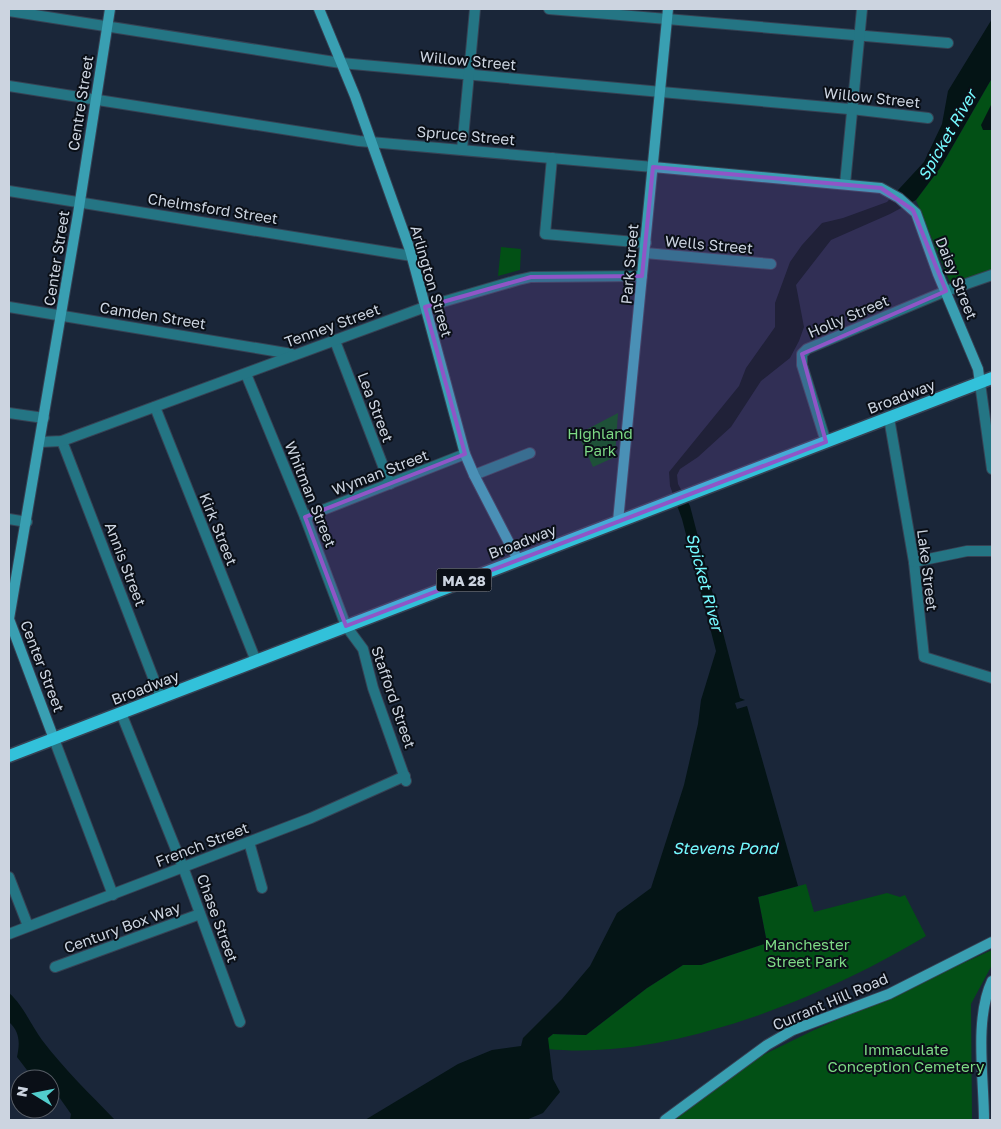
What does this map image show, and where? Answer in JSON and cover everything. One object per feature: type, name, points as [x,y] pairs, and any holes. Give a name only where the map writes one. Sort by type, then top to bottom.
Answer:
[{"type":"main road","name":"Broadway","points":[[9,756],[986,381]]},
{"type":"street","name":"Centre Street","points":[[80,202],[110,9]]},
{"type":"street","name":"Arlington Street","points":[[319,9],[371,142],[412,256],[465,454],[518,560]]},
{"type":"street","points":[[462,149],[475,9]]},
{"type":"street","points":[[549,9],[668,14],[859,36],[948,43]]},
{"type":"street","points":[[845,184],[862,9]]},
{"type":"street","name":"Willow Street","points":[[9,12],[340,63],[928,118]]},
{"type":"street","name":"Park Street","points":[[618,521],[668,14]]},
{"type":"street","name":"Spruce Street","points":[[9,86],[371,142],[881,188],[899,198],[916,213]]},
{"type":"street","name":"Wells Street","points":[[552,158],[544,234],[771,264]]},
{"type":"street","name":"Chelmsford Street","points":[[9,191],[412,256]]},
{"type":"street","name":"Center Street","points":[[80,202],[9,619],[113,895]]},
{"type":"street","name":"Daisy Street","points":[[916,213],[978,369],[986,381]]},
{"type":"street","name":"Holly Street","points":[[826,442],[802,364],[802,354],[806,349],[946,291],[992,275]]},
{"type":"street","name":"Tenney Street","points":[[40,442],[62,441],[246,374],[292,354],[335,341],[425,307],[531,277],[642,276]]},
{"type":"street","name":"Camden Street","points":[[9,307],[292,354]]},
{"type":"street","name":"Lea Street","points":[[335,341],[390,484]]},
{"type":"street","name":"Whitman Street","points":[[246,374],[305,517],[346,626]]},
{"type":"street","points":[[986,381],[992,469]]},
{"type":"street","name":"Kirk Street","points":[[155,407],[256,661]]},
{"type":"street","points":[[9,413],[44,418]]},
{"type":"street","name":"Lake Street","points":[[889,418],[914,562],[924,657],[992,678]]},
{"type":"street","name":"Annis Street","points":[[62,441],[161,698]]},
{"type":"street","points":[[474,475],[530,453]]},
{"type":"street","name":"Wyman Street","points":[[305,517],[465,454]]},
{"type":"street","points":[[9,519],[27,522]]},
{"type":"street","points":[[914,562],[967,552],[992,551]]},
{"type":"street","name":"Stafford Street","points":[[346,626],[363,649],[373,688],[405,779]]},
{"type":"street","name":"Chase Street","points":[[121,713],[184,867],[240,1022]]},
{"type":"street","name":"French Street","points":[[9,934],[311,818],[405,779]]},
{"type":"street","points":[[249,842],[262,888]]},
{"type":"street","points":[[9,877],[28,926]]},
{"type":"street","name":"Century Box Way","points":[[55,967],[200,914]]},
{"type":"street","name":"Currant Hill Road","points":[[665,1120],[767,1044],[793,1030],[889,994],[992,942]]},
{"type":"street","points":[[984,1120],[981,1014],[985,996],[992,981]]},
{"type":"highlighted area","points":[[653,167],[881,188],[913,210],[946,291],[802,354],[826,442],[346,626],[305,517],[465,454],[425,307],[531,277],[642,276]]},
{"type":"green space","points":[[992,78],[992,269],[951,285],[916,200],[942,165]]},
{"type":"green space","points":[[501,247],[521,249],[520,270],[498,276]]},
{"type":"green space","name":"Highland Park","points":[[618,413],[615,457],[593,467],[578,434]]},
{"type":"green space","name":"Manchester Street Park","points":[[806,884],[814,912],[887,893],[900,897],[905,895],[926,936],[885,959],[793,1002],[744,1020],[694,1035],[644,1045],[595,1050],[548,1049],[548,1038],[553,1034],[586,1035],[647,988],[683,965],[701,965],[767,943],[758,897]]},
{"type":"green space","name":"Immaculate Conception Cemetery","points":[[992,950],[992,965],[971,1004],[972,1120],[675,1120],[747,1063],[812,1031]]},
{"type":"water","points":[[992,19],[992,78],[940,168],[916,200],[890,214],[831,240],[796,285],[804,327],[790,358],[761,381],[731,427],[698,457],[680,469],[677,475],[678,484],[690,506],[740,698],[745,700],[735,703],[737,709],[747,706],[798,886],[758,897],[767,943],[701,965],[683,965],[647,988],[586,1035],[553,1034],[548,1038],[553,1079],[560,1092],[543,1113],[526,1120],[365,1120],[458,1064],[492,1050],[521,1046],[523,1038],[562,999],[590,966],[617,913],[651,888],[684,785],[698,724],[701,700],[716,651],[682,519],[670,486],[669,472],[739,386],[746,368],[775,327],[775,303],[790,262],[802,245],[822,223],[843,218],[887,202],[924,162],[942,124],[948,91]]},
{"type":"water","points":[[992,103],[992,130],[983,130],[981,125]]},
{"type":"water","points":[[9,993],[19,1003],[50,1051],[115,1120],[70,1120],[71,1114],[60,1098],[60,1069],[26,1069],[17,1057],[18,1038],[13,1026],[9,1022]]},
{"type":"water label","name":"Spicket River","points":[[947,135]]},
{"type":"water label","name":"Spicket River","points":[[705,582]]},
{"type":"water label","name":"Stevens Pond","points":[[725,848]]}]
